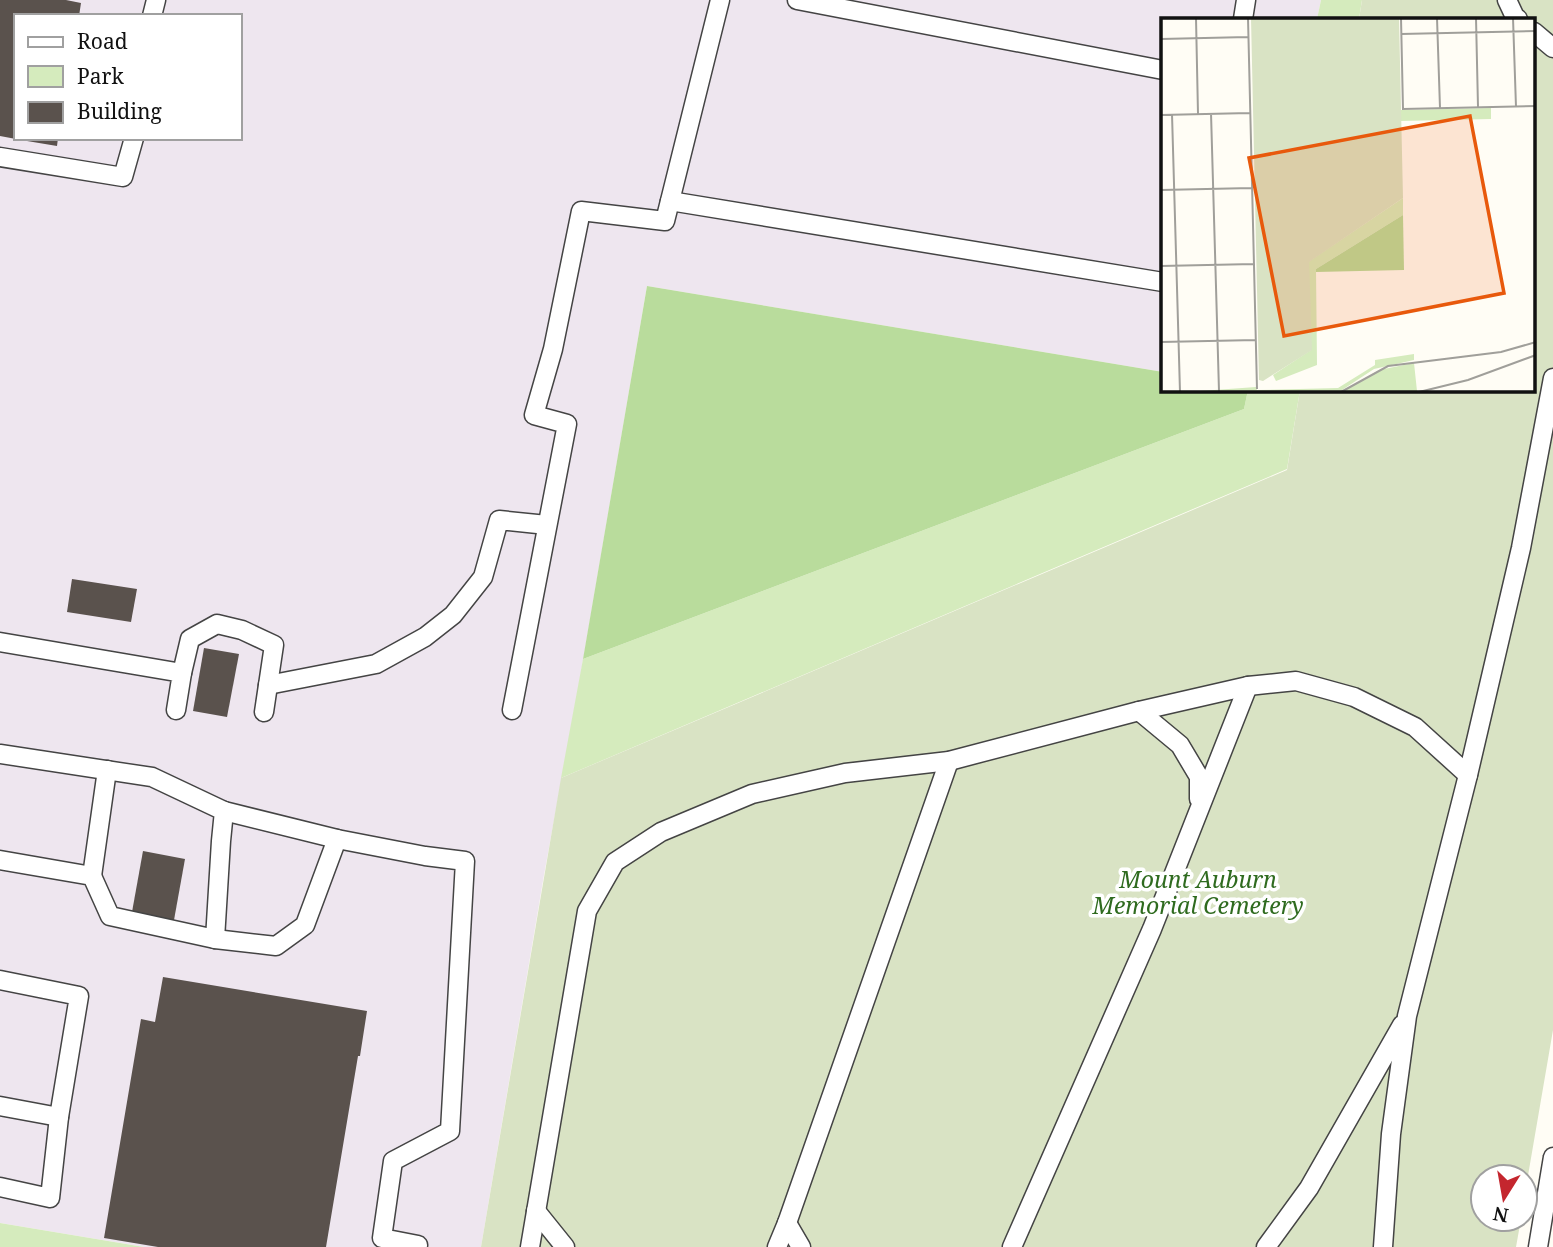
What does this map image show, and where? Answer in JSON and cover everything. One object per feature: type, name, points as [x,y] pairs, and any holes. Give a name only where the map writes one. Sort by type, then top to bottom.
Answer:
[{"type":"street","points":[[512,710],[567,424],[534,415],[553,349],[581,211],[665,221],[720,0]]},
{"type":"street","points":[[797,0],[1161,70]]},
{"type":"street","points":[[1243,18],[1246,0]]},
{"type":"street","points":[[1507,0],[1517,18]]},
{"type":"street","points":[[1536,34],[1553,48]]},
{"type":"street","points":[[0,157],[122,177],[134,140]]},
{"type":"street","points":[[670,201],[1161,282]]},
{"type":"street","points":[[1383,1247],[1391,1135],[1407,1016],[1468,775],[1521,548],[1553,378]]},
{"type":"street","points":[[268,685],[376,664],[425,637],[453,615],[483,578],[499,520],[547,525]]},
{"type":"street","points":[[176,710],[190,639],[217,624],[242,630],[274,646],[264,712]]},
{"type":"street","points":[[0,642],[183,673]]},
{"type":"street","points":[[530,1247],[587,911],[615,862],[661,832],[752,794],[845,773],[949,761],[1139,711],[1248,686],[1296,681],[1353,698],[1415,727],[1468,775]]},
{"type":"street","points":[[1012,1247],[1152,929],[1248,686]]},
{"type":"street","points":[[1139,711],[1180,746],[1199,777],[1199,810]]},
{"type":"street","points":[[0,754],[152,778],[224,811],[337,839],[465,861],[450,1131],[393,1161],[382,1238],[418,1245]]},
{"type":"street","points":[[777,1247],[949,761]]},
{"type":"street","points":[[107,770],[92,876],[110,916],[215,939],[276,946],[305,925],[337,839]]},
{"type":"street","points":[[215,939],[224,811]]},
{"type":"street","points":[[0,860],[92,876]]},
{"type":"street","points":[[0,980],[79,996],[59,1116],[50,1198],[0,1187]]},
{"type":"street","points":[[1266,1247],[1309,1188],[1407,1016]]},
{"type":"street","points":[[0,1106],[59,1116]]},
{"type":"street","points":[[1538,1247],[1553,1157]]},
{"type":"street","points":[[536,1211],[565,1247]]},
{"type":"street","points":[[787,1223],[801,1247]]},
{"type":"shaded area","points":[[0,0],[1321,0],[1317,18],[1161,18],[1161,372],[647,286],[481,1247],[144,1247],[0,1223]]},
{"type":"green space","points":[[1321,0],[1362,0],[1359,18],[1317,18]]},
{"type":"green space","name":"Mount Auburn Memorial Cemetery","points":[[1362,0],[1553,0],[1553,1030],[1530,1163],[1469,1163],[1469,1233],[1518,1233],[1516,1247],[481,1247],[561,778],[1287,470],[1300,392],[1536,392],[1536,18],[1359,18]]},
{"type":"green space","points":[[647,286],[1161,372],[1161,392],[1248,392],[1244,409],[583,659]]},
{"type":"green space","points":[[1248,392],[1300,392],[1287,469],[561,778],[583,659],[1244,409]]},
{"type":"green space","points":[[0,1223],[144,1247],[0,1247]]},
{"type":"building","points":[[0,0],[66,0],[81,3],[79,14],[14,14],[14,139],[0,136]]},
{"type":"building","points":[[21,140],[58,140],[57,146]]},
{"type":"building","points":[[72,579],[137,589],[131,622],[67,612]]},
{"type":"building","points":[[204,648],[239,654],[227,717],[193,711]]},
{"type":"building","points":[[143,851],[185,859],[174,920],[132,912]]},
{"type":"building","points":[[163,977],[367,1011],[326,1247],[158,1247],[104,1238],[141,1019],[155,1022]]}]
